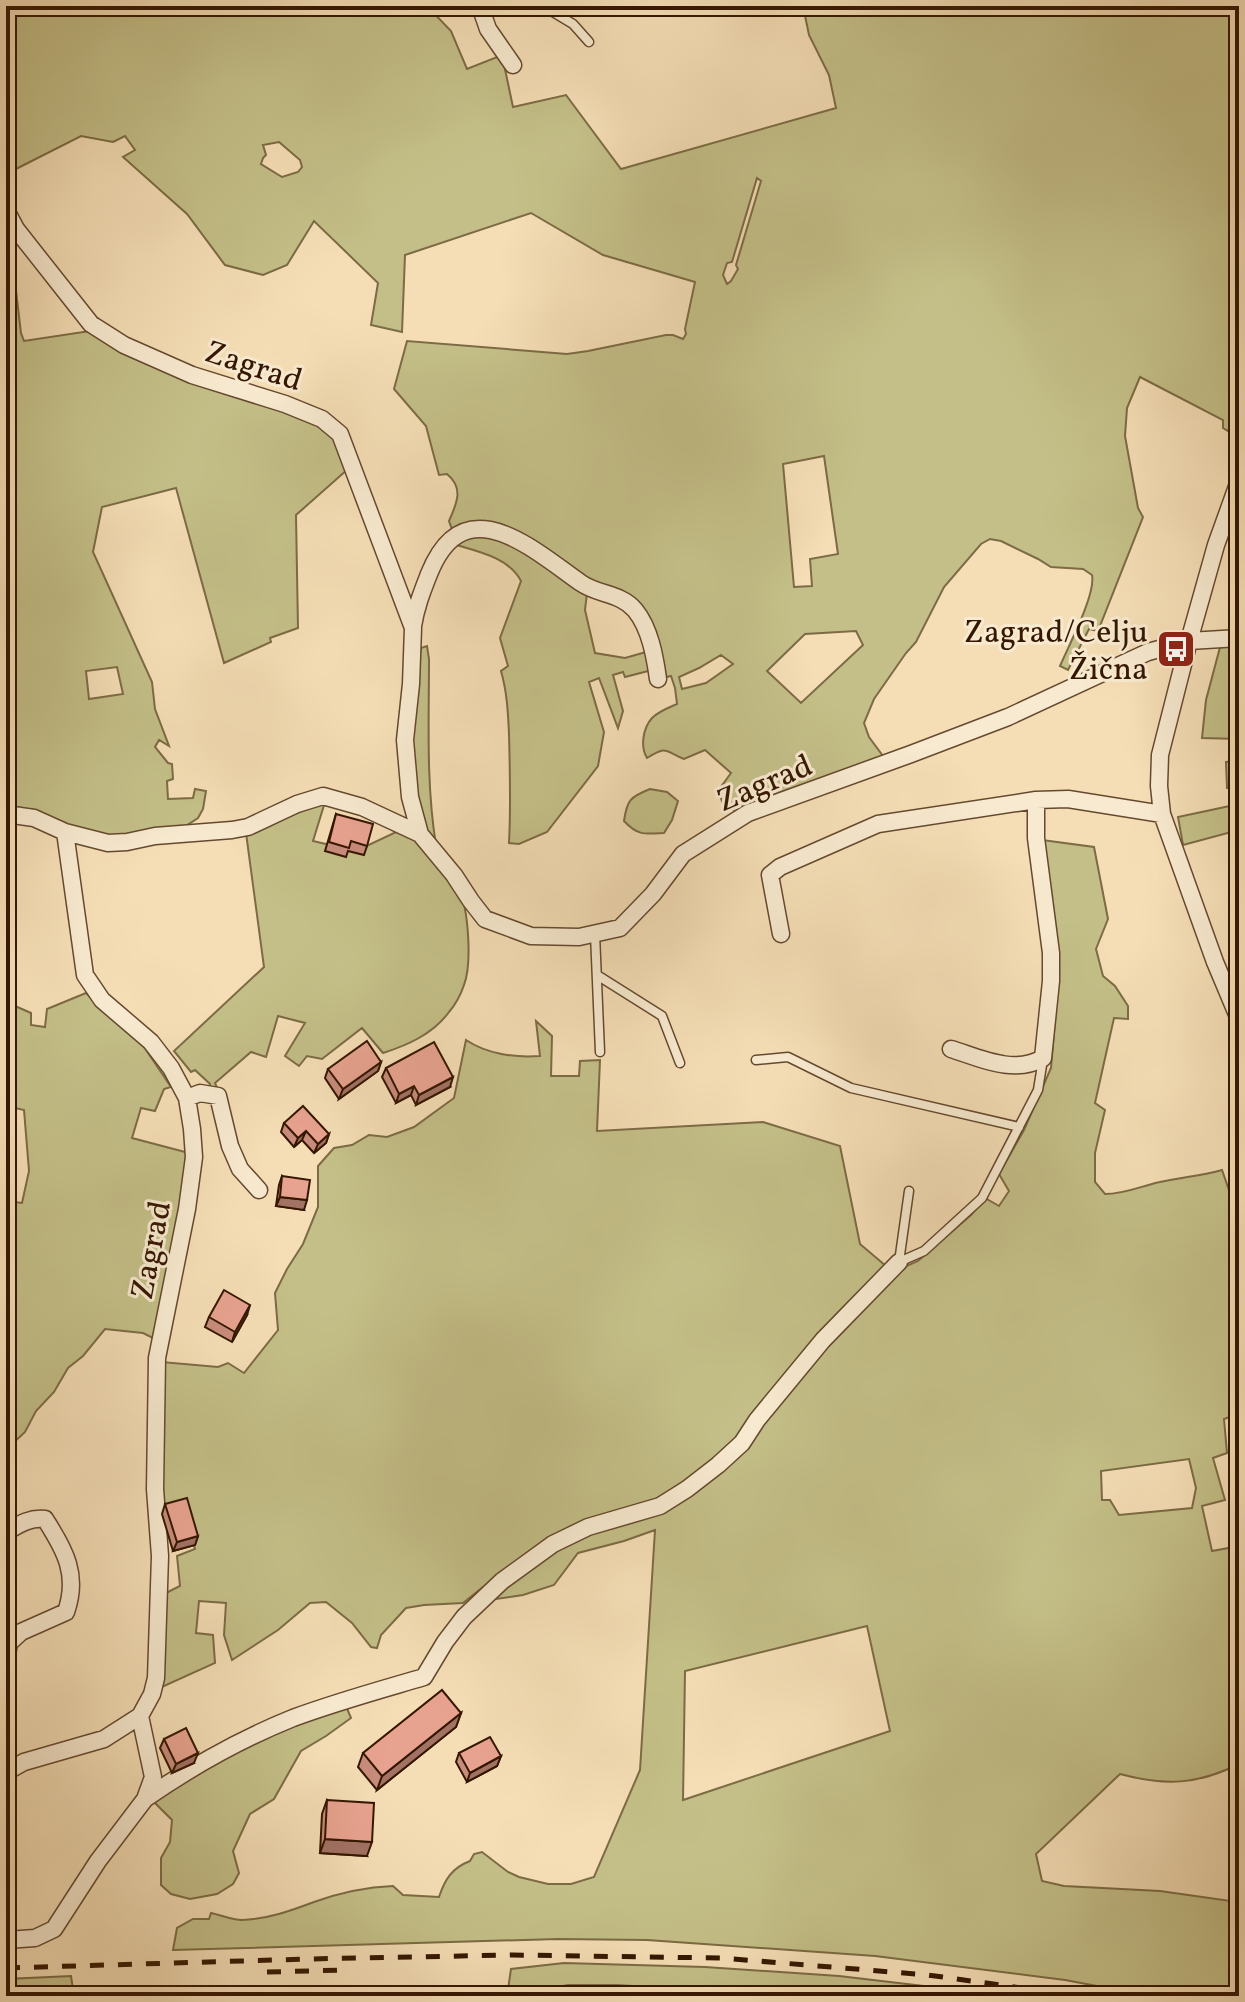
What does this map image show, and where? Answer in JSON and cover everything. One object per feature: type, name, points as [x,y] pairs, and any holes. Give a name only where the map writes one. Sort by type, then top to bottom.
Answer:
[{"type":"street","points":[[480,6],[488,29],[513,65]]},
{"type":"street","name":"Zagrad","points":[[6,210],[16,229],[91,324],[124,345],[192,375],[322,419],[340,434],[413,628]]},
{"type":"street","points":[[1239,481],[1216,545],[1189,641],[1160,755],[1159,786],[1162,814],[1215,962],[1239,1019]]},
{"type":"street","name":"Zagrad","points":[[658,679],[645,629],[635,610],[621,599],[589,588],[512,537],[495,531],[478,528],[466,530],[445,544],[434,562],[415,609],[405,740],[410,797],[420,834],[485,919],[531,936],[579,937],[620,928],[653,894],[683,854],[748,813],[1008,717],[1148,652],[1189,641],[1239,638]]},
{"type":"street","name":"Zagrad","points":[[6,814],[34,818],[65,832],[108,843],[127,842],[155,836],[248,827],[297,804],[323,796],[362,807],[420,834]]},
{"type":"street","points":[[781,934],[770,875],[780,867],[878,824],[1036,800],[1068,799],[1162,814]]},
{"type":"street","points":[[951,1049],[1007,1066],[1034,1063],[1043,1058],[1051,953],[1036,838],[1036,800]]},
{"type":"street","name":"Zagrad","points":[[65,832],[85,975],[102,1000],[151,1042],[171,1068],[187,1098],[192,1129],[194,1157],[187,1209],[157,1358],[155,1489],[160,1556],[156,1678],[152,1694],[140,1716]]},
{"type":"street","points":[[187,1098],[200,1093],[218,1096],[230,1146],[240,1169],[259,1190]]},
{"type":"street","points":[[145,1799],[180,1775],[292,1719],[424,1677],[464,1617],[502,1581],[553,1544],[588,1527],[660,1506],[718,1465],[742,1443],[757,1420],[823,1340],[899,1262]]},
{"type":"street","points":[[6,1532],[36,1518],[45,1519],[62,1544],[71,1577],[72,1595],[66,1612],[21,1632],[9,1643],[6,1661]]},
{"type":"street","points":[[6,1772],[24,1762],[104,1739],[140,1716],[153,1777],[145,1799],[98,1861],[54,1929],[35,1938],[6,1940]]},
{"type":"lane","points":[[543,6],[573,24],[589,42]]},
{"type":"lane","points":[[595,933],[600,1052]]},
{"type":"lane","points":[[597,975],[662,1016],[680,1063]]},
{"type":"lane","points":[[756,1060],[788,1057],[851,1088],[1019,1127]]},
{"type":"lane","points":[[899,1262],[924,1251],[982,1198],[1038,1090],[1043,1058]]},
{"type":"lane","points":[[899,1262],[909,1191]]},
{"type":"shaded area","points":[[6,6],[361,6],[361,10],[381,6],[427,6],[451,31],[467,69],[502,55],[513,107],[566,95],[621,169],[836,108],[829,75],[809,35],[803,6],[1239,6],[1239,427],[1232,424],[1228,431],[1223,428],[1223,420],[1140,377],[1127,408],[1125,436],[1138,508],[1143,517],[1098,631],[1089,629],[1068,670],[1060,666],[1086,607],[1092,575],[1083,569],[1051,567],[1001,541],[990,539],[981,544],[944,587],[916,642],[874,699],[864,723],[869,737],[883,756],[740,813],[724,806],[718,791],[731,773],[705,750],[684,759],[663,750],[647,758],[645,754],[643,743],[649,722],[658,713],[677,704],[671,676],[662,678],[649,628],[607,590],[533,545],[453,532],[449,521],[456,502],[456,485],[447,474],[439,475],[426,426],[394,389],[407,341],[567,354],[666,335],[683,339],[695,282],[603,255],[531,213],[405,255],[402,332],[371,325],[378,283],[314,221],[287,265],[263,275],[225,265],[187,214],[123,157],[135,150],[125,136],[113,142],[81,136],[6,174]],"holes":[[[279,142],[300,160],[302,167],[298,172],[282,177],[261,164],[266,155],[263,145]],[[757,178],[761,181],[736,265],[738,269],[727,284],[723,275],[727,263],[732,262]],[[824,456],[838,554],[810,559],[812,586],[794,587],[783,464]],[[856,631],[863,645],[801,703],[767,671],[805,634]],[[721,655],[733,664],[706,683],[682,689],[679,677]]]},
{"type":"shaded area","points":[[6,220],[24,341],[90,331],[301,413],[334,433],[348,469],[296,515],[298,628],[270,638],[271,642],[224,663],[176,488],[102,507],[93,552],[152,682],[155,709],[169,746],[159,740],[155,747],[172,764],[173,779],[167,781],[168,799],[193,798],[195,789],[206,791],[203,809],[198,818],[181,829],[122,838],[6,808]],"holes":[[[117,667],[123,694],[89,699],[86,671]]]},
{"type":"shaded area","points":[[495,534],[587,593],[585,610],[595,653],[625,658],[646,652],[652,670],[625,677],[623,672],[613,675],[623,711],[618,728],[599,678],[589,682],[604,732],[598,766],[547,832],[519,844],[509,843],[509,734],[501,671],[508,666],[500,638],[521,581],[499,560],[450,543]]},
{"type":"shaded area","points":[[1223,636],[1239,636],[1239,739],[1202,738],[1206,700]]},
{"type":"shaded area","points":[[427,646],[429,775],[436,845],[421,825],[413,798],[410,714],[421,648]]},
{"type":"shaded area","points":[[1239,761],[1239,799],[1238,788],[1227,788],[1226,762]]},
{"type":"shaded area","points":[[650,789],[667,792],[678,801],[664,833],[642,833],[624,821],[631,800]]},
{"type":"shaded area","points":[[325,802],[313,841],[356,851],[396,832],[423,845],[451,878],[462,897],[467,922],[469,950],[463,988],[443,1020],[411,1042],[383,1053],[362,1028],[322,1059],[307,1056],[299,1066],[285,1056],[305,1023],[278,1016],[266,1057],[251,1052],[215,1083],[218,1090],[210,1089],[210,1084],[195,1070],[191,1072],[174,1051],[264,967],[246,833]]},
{"type":"shaded area","points":[[1239,804],[1239,830],[1183,845],[1178,817]]},
{"type":"shaded area","points":[[1042,840],[1094,847],[1108,919],[1096,949],[1103,976],[1115,986],[1128,1006],[1128,1019],[1114,1018],[1095,1103],[1105,1110],[1095,1153],[1095,1182],[1105,1194],[1112,1194],[1222,1170],[1239,1219],[1239,1354],[1235,1355],[1239,1372],[1239,1414],[1224,1419],[1227,1453],[1213,1458],[1225,1500],[1202,1506],[1212,1551],[1239,1546],[1239,1764],[1195,1780],[1166,1782],[1120,1774],[1036,1854],[1042,1881],[1064,1886],[1160,1891],[1238,1902],[1239,1996],[1150,1996],[1065,1980],[875,1956],[647,1940],[558,1939],[173,1950],[177,1928],[193,1919],[209,1919],[211,1913],[238,1920],[261,1918],[343,1893],[393,1886],[403,1895],[439,1897],[454,1871],[470,1861],[474,1854],[482,1852],[508,1872],[548,1884],[571,1884],[594,1877],[640,1770],[655,1530],[578,1553],[554,1585],[523,1595],[496,1599],[483,1587],[463,1603],[406,1608],[381,1635],[377,1648],[371,1647],[352,1623],[326,1602],[310,1603],[278,1630],[232,1660],[224,1635],[226,1603],[199,1601],[196,1633],[213,1635],[215,1663],[162,1687],[166,1593],[180,1586],[177,1556],[195,1549],[182,1504],[161,1509],[162,1362],[218,1367],[228,1363],[244,1373],[278,1330],[275,1293],[303,1244],[318,1207],[318,1166],[334,1148],[352,1145],[369,1135],[387,1137],[414,1127],[454,1098],[466,1040],[502,1054],[540,1056],[536,1021],[552,1036],[551,1076],[579,1076],[580,1061],[600,1060],[597,1131],[763,1122],[840,1146],[860,1244],[893,1272],[918,1261],[972,1214],[985,1198],[999,1206],[1009,1191],[999,1174],[1024,1130],[1051,1068],[1056,1008]],"holes":[[[1189,1459],[1196,1488],[1192,1508],[1119,1515],[1110,1500],[1102,1500],[1101,1471]],[[867,1626],[890,1731],[683,1800],[685,1671]]]},
{"type":"shaded area","points":[[86,993],[140,1041],[171,1087],[164,1089],[155,1111],[141,1108],[132,1138],[189,1153],[184,1206],[153,1338],[143,1333],[105,1329],[83,1356],[68,1368],[54,1392],[36,1411],[25,1432],[6,1447],[6,1201],[22,1203],[29,1171],[24,1110],[6,1106],[6,1002],[31,1013],[31,1025],[45,1027],[47,1009]]},
{"type":"shaded area","points":[[346,1706],[351,1718],[301,1751],[274,1799],[250,1814],[233,1851],[239,1873],[233,1884],[217,1894],[190,1899],[171,1894],[161,1885],[161,1858],[170,1842],[172,1820],[152,1800],[188,1773],[290,1723]]},
{"type":"shaded area","points":[[564,1963],[705,1967],[839,1976],[1009,1996],[834,1996],[568,1985],[526,1996],[507,1996],[511,1969]]},
{"type":"shaded area","points":[[71,1976],[74,1996],[6,1996],[6,1979]]},
{"type":"building","points":[[336,814],[373,824],[367,846],[351,841],[349,848],[329,842]]},
{"type":"building","points":[[367,1041],[381,1062],[343,1089],[328,1069]]},
{"type":"building","points":[[434,1042],[453,1077],[419,1095],[414,1086],[399,1094],[386,1068]]},
{"type":"building","points":[[303,1106],[329,1134],[318,1144],[306,1131],[298,1138],[284,1123]]},
{"type":"building","points":[[282,1176],[310,1180],[307,1200],[280,1197]]},
{"type":"building","points":[[224,1290],[250,1305],[235,1332],[209,1317]]},
{"type":"building","points":[[187,1498],[198,1536],[177,1542],[165,1504]]},
{"type":"building","points":[[442,1690],[461,1713],[382,1776],[363,1753]]},
{"type":"building","points":[[186,1728],[198,1753],[176,1764],[164,1739]]},
{"type":"building","points":[[490,1737],[501,1756],[470,1773],[459,1753]]},
{"type":"building","points":[[327,1800],[374,1803],[372,1842],[325,1839]]},
{"type":"railway","points":[[6,1968],[512,1955],[721,1958],[928,1975],[1080,1996]]},
{"type":"railway","points":[[267,1972],[343,1970]]},
{"type":"place","name":"Zagrad/Celju Žična","points":[[1176,649]]}]
